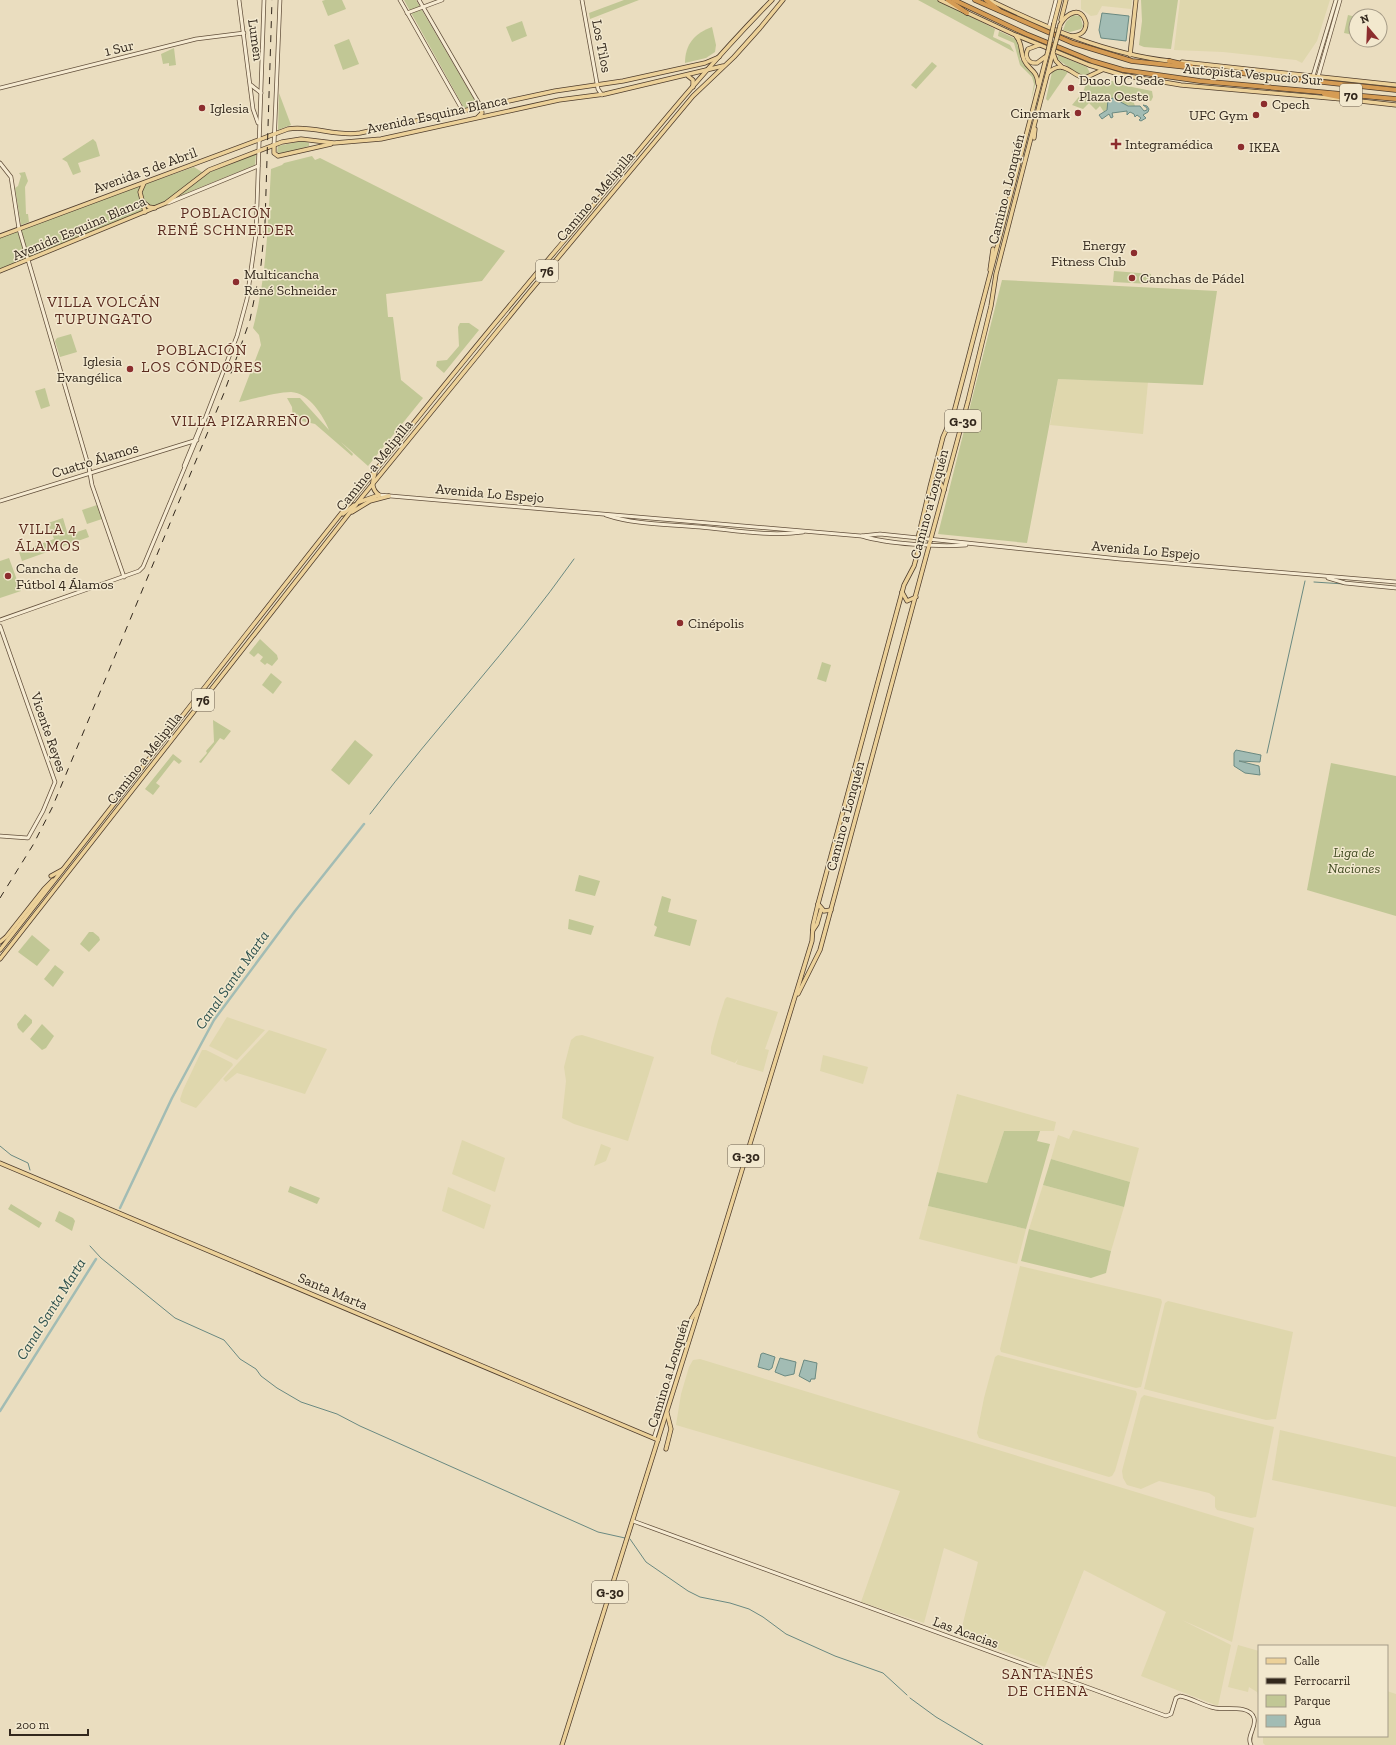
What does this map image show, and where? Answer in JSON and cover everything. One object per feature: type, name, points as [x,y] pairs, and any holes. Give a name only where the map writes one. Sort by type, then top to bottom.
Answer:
[{"type":"highway","points":[[948,0],[967,13]]},
{"type":"highway","name":"Autopista Vespucio Sur","points":[[954,0],[1026,34],[1092,61],[1123,70],[1150,75],[1396,99]]},
{"type":"highway","name":"Autopista Vespucio Sur","points":[[975,0],[1006,15],[1073,43],[1114,57],[1151,64],[1363,87],[1396,87]]},
{"type":"highway","points":[[986,0],[1006,15]]},
{"type":"highway","points":[[1169,61],[1218,71]]},
{"type":"highway","points":[[1306,90],[1354,100]]},
{"type":"main road","name":"Lumen","points":[[239,0],[254,112],[259,125]]},
{"type":"main road","points":[[0,620],[140,571],[144,564],[237,336],[247,299],[256,241],[258,139],[264,0]]},
{"type":"main road","points":[[280,0],[274,153],[278,156],[334,143]]},
{"type":"main road","points":[[400,0],[463,111],[470,120]]},
{"type":"main road","points":[[419,0],[481,107],[481,114],[477,118]]},
{"type":"main road","points":[[407,13],[442,0]]},
{"type":"main road","name":"Los Tilos","points":[[582,0],[598,86],[601,93]]},
{"type":"main road","name":"Camino a Melipilla","points":[[51,884],[337,518],[454,373],[693,87],[772,0]]},
{"type":"main road","name":"Camino a Melipilla","points":[[0,959],[373,483],[526,296],[696,93],[726,65],[760,28],[782,0]]},
{"type":"main road","points":[[940,0],[1013,34],[1089,65],[1102,70],[1139,79],[1174,84],[1396,105]]},
{"type":"main road","points":[[989,0],[1070,36],[1130,55],[1169,61],[1312,76],[1396,87]]},
{"type":"main road","points":[[1049,27],[1056,0]]},
{"type":"main road","name":"Camino a Lonquén","points":[[656,1439],[667,1412],[701,1305],[812,941],[814,930],[813,925],[818,904],[902,592],[914,566],[919,544],[918,538],[930,487],[944,437],[954,412],[990,277],[1060,0]]},
{"type":"main road","name":"Camino a Lonquén","points":[[793,1006],[816,960],[831,910],[970,394],[991,306],[996,274],[1066,0]]},
{"type":"main road","points":[[1130,55],[1136,0]]},
{"type":"main road","points":[[1312,76],[1336,0]]},
{"type":"main road","points":[[1318,77],[1340,0]]},
{"type":"main road","points":[[1060,25],[1065,17],[1071,13],[1077,13],[1084,17],[1086,23],[1084,31],[1079,35],[1070,36]]},
{"type":"main road","points":[[1029,17],[1036,22]]},
{"type":"main road","name":"1 Sur","points":[[0,88],[194,40],[244,33]]},
{"type":"main road","points":[[1013,34],[1021,43],[1025,62],[1036,74],[1037,90]]},
{"type":"main road","points":[[1041,45],[1034,45],[1028,49],[1026,54],[1028,59],[1032,63],[1037,63],[1047,52]]},
{"type":"main road","points":[[1053,52],[1056,62],[1062,67]]},
{"type":"main road","points":[[1320,52],[1325,53]]},
{"type":"main road","name":"Avenida Esquina Blanca","points":[[298,128],[353,134],[555,91],[598,86],[705,63],[721,55]]},
{"type":"main road","name":"Avenida Esquina Blanca","points":[[166,203],[209,170],[274,145],[294,140],[334,143],[381,139],[559,100],[601,93],[707,71],[726,65]]},
{"type":"main road","points":[[1089,65],[1092,71],[1091,76]]},
{"type":"main road","points":[[1047,73],[1054,68],[1062,67],[1070,69],[1082,78],[1091,76],[1102,70]]},
{"type":"main road","points":[[687,75],[692,79],[693,87]]},
{"type":"main road","points":[[250,83],[260,93]]},
{"type":"main road","points":[[1034,138],[1037,114]]},
{"type":"main road","name":"Avenida 5 de Abril","points":[[0,236],[274,133],[298,128]]},
{"type":"main road","points":[[308,140],[311,144],[308,149]]},
{"type":"main road","points":[[1015,152],[1022,148]]},
{"type":"main road","points":[[0,163],[8,171],[12,179],[18,229],[90,473],[92,485],[124,577]]},
{"type":"main road","name":"Avenida Esquina Blanca","points":[[0,271],[28,261],[258,166]]},
{"type":"main road","points":[[145,182],[140,189],[145,212]]},
{"type":"main road","points":[[142,201],[149,207],[155,208]]},
{"type":"main road","points":[[990,277],[993,249]]},
{"type":"main road","points":[[521,292],[526,296]]},
{"type":"main road","points":[[454,373],[459,378]]},
{"type":"main road","name":"Cuatro Álamos","points":[[0,501],[195,440]]},
{"type":"main road","points":[[390,453],[395,457]]},
{"type":"main road","points":[[337,518],[357,504],[379,495],[374,491],[373,483],[375,471]]},
{"type":"main road","points":[[930,487],[939,482],[944,490]]},
{"type":"main road","points":[[373,483],[377,490],[384,496]]},
{"type":"main road","name":"Avenida Lo Espejo","points":[[379,495],[809,531],[930,545],[970,545]]},
{"type":"main road","points":[[348,515],[366,503],[389,496]]},
{"type":"main road","name":"Avenida Lo Espejo","points":[[600,513],[632,521],[685,526],[783,534],[809,531]]},
{"type":"main road","points":[[632,521],[633,516]]},
{"type":"main road","points":[[685,520],[685,526]]},
{"type":"main road","points":[[762,532],[763,527]]},
{"type":"main road","name":"Avenida Lo Espejo","points":[[861,536],[880,534],[931,539],[970,545],[1396,582]]},
{"type":"main road","name":"Avenida Lo Espejo","points":[[1320,576],[1345,583],[1396,588]]},
{"type":"main road","points":[[902,592],[907,601],[916,596]]},
{"type":"main road","name":"Vicente Reyes","points":[[0,626],[55,782],[43,811],[28,838],[0,836]]},
{"type":"main road","points":[[253,627],[258,631]]},
{"type":"main road","points":[[51,876],[63,869]]},
{"type":"main road","points":[[0,942],[51,884],[59,884],[58,876]]},
{"type":"main road","points":[[0,950],[51,884]]},
{"type":"main road","points":[[818,904],[822,910],[831,910]]},
{"type":"main road","points":[[814,930],[822,910]]},
{"type":"main road","name":"Santa Marta","points":[[0,1163],[656,1439]]},
{"type":"main road","points":[[692,1318],[701,1305]]},
{"type":"main road","name":"Camino a Lonquén","points":[[562,1745],[633,1522],[692,1318]]},
{"type":"main road","points":[[666,1448],[671,1429],[667,1412]]},
{"type":"main road","name":"Las Acacias","points":[[633,1522],[1166,1716],[1171,1714],[1176,1698],[1180,1696],[1215,1709],[1228,1707],[1248,1712],[1253,1716],[1254,1720],[1249,1740],[1251,1745]]},
{"type":"shaded area","points":[[1081,0],[1132,0],[1131,9],[1102,6],[1097,15],[1091,16],[1081,9]]},
{"type":"shaded area","points":[[1180,0],[1330,0],[1317,41],[1302,63],[1296,60],[1223,52],[1174,50]]},
{"type":"shaded area","points":[[1058,379],[1148,382],[1143,434],[1050,425]]},
{"type":"shaded area","points":[[727,997],[778,1012],[765,1049],[769,1050],[763,1072],[736,1064],[738,1059],[735,1063],[711,1054],[711,1047],[718,1021]]},
{"type":"shaded area","points":[[227,1017],[265,1030],[237,1060],[209,1046]]},
{"type":"shaded area","points":[[269,1030],[327,1049],[305,1094],[237,1073],[226,1082],[223,1079]]},
{"type":"shaded area","points":[[582,1035],[654,1057],[628,1141],[574,1124],[562,1118],[566,1081],[564,1067],[571,1040],[576,1036]]},
{"type":"shaded area","points":[[202,1050],[206,1050],[232,1063],[233,1065],[196,1108],[181,1102],[180,1099]]},
{"type":"shaded area","points":[[823,1055],[868,1067],[863,1084],[820,1071]]},
{"type":"shaded area","points":[[957,1094],[1056,1122],[1054,1131],[1004,1131],[987,1183],[937,1172]]},
{"type":"shaded area","points":[[1073,1130],[1139,1148],[1130,1182],[1051,1159],[1058,1135],[1069,1139]]},
{"type":"shaded area","points":[[462,1140],[505,1158],[495,1192],[452,1174]]},
{"type":"shaded area","points":[[601,1144],[611,1148],[606,1161],[594,1166]]},
{"type":"shaded area","points":[[1043,1185],[1124,1207],[1111,1251],[1029,1229]]},
{"type":"shaded area","points":[[448,1187],[491,1205],[484,1229],[442,1211]]},
{"type":"shaded area","points":[[928,1206],[1026,1229],[1017,1264],[919,1239]]},
{"type":"shaded area","points":[[1020,1266],[1161,1299],[1162,1302],[1141,1387],[1136,1388],[1001,1352],[1000,1349]]},
{"type":"shaded area","points":[[1168,1301],[1293,1332],[1276,1419],[1266,1420],[1144,1389],[1165,1303]]},
{"type":"shaded area","points":[[998,1355],[1136,1391],[1137,1394],[1115,1471],[1112,1476],[1109,1477],[979,1438],[977,1433],[984,1398],[995,1357]]},
{"type":"shaded area","points":[[700,1359],[1254,1528],[1232,1642],[1182,1620],[1231,1645],[1218,1706],[1141,1676],[1166,1612],[1084,1570],[1045,1667],[960,1635],[978,1562],[944,1548],[924,1623],[861,1602],[900,1491],[676,1425],[681,1394],[689,1367],[693,1360]]},
{"type":"shaded area","points":[[1144,1395],[1274,1427],[1256,1517],[1251,1518],[1217,1510],[1215,1507],[1215,1497],[1209,1493],[1159,1481],[1141,1489],[1127,1485],[1123,1478],[1122,1471],[1141,1398]]},
{"type":"shaded area","points":[[1280,1430],[1396,1457],[1396,1507],[1272,1480]]},
{"type":"shaded area","points":[[1238,1645],[1258,1651],[1258,1695],[1257,1692],[1249,1687],[1248,1692],[1228,1687]]},
{"type":"shaded area","points":[[1388,1691],[1396,1694],[1396,1745],[1265,1745],[1263,1743],[1263,1737],[1388,1737]]},
{"type":"green space","points":[[342,0],[346,9],[328,16],[322,1]]},
{"type":"green space","points":[[404,0],[416,0],[478,106],[464,108]]},
{"type":"green space","points":[[624,0],[639,0],[590,19],[589,13]]},
{"type":"green space","points":[[918,0],[939,0],[995,29],[993,37],[1010,45],[1014,52]]},
{"type":"green space","points":[[1141,0],[1178,0],[1171,49],[1144,47],[1139,45],[1142,21]]},
{"type":"green space","points":[[1073,15],[1080,16],[1083,26],[1081,29],[1070,32],[1063,30],[1066,22]]},
{"type":"green space","points":[[1348,15],[1348,34],[1344,33]]},
{"type":"green space","points":[[522,21],[527,36],[512,42],[506,27]]},
{"type":"green space","points":[[712,27],[716,45],[715,52],[706,58],[685,63],[685,56],[692,40],[701,32]]},
{"type":"green space","points":[[999,31],[1016,39],[1021,49],[1020,59],[1034,74],[1035,85],[1031,101],[1034,84],[1032,77],[1020,65],[1014,43],[998,36]]},
{"type":"green space","points":[[349,39],[359,64],[343,70],[334,45]]},
{"type":"green space","points":[[174,48],[176,65],[169,66],[169,63],[163,64],[161,54]]},
{"type":"green space","points":[[1058,55],[1087,67],[1090,73],[1083,76],[1081,75],[1059,60],[1057,58]]},
{"type":"green space","points":[[932,62],[937,66],[916,89],[911,85]]},
{"type":"green space","points":[[1060,68],[1068,72],[1048,101],[1046,99],[1052,72]]},
{"type":"green space","points":[[1093,79],[1097,82],[1113,81],[1117,84],[1152,91],[1153,97],[1151,101],[1143,98],[1140,100],[1136,97],[1133,100],[1135,106],[1125,105],[1113,98],[1108,100],[1108,108],[1104,112],[1100,106],[1096,110],[1089,103],[1083,109],[1072,105],[1083,92],[1086,84]]},
{"type":"green space","points":[[279,93],[291,125],[278,130]]},
{"type":"green space","points":[[93,139],[96,142],[100,156],[78,163],[81,172],[73,175],[67,162],[62,159]]},
{"type":"green space","points":[[302,141],[309,143],[309,146],[282,154],[277,152],[278,146]]},
{"type":"green space","points":[[256,154],[255,165],[0,269],[0,238],[94,202],[194,167],[205,174]]},
{"type":"green space","points":[[312,156],[315,160],[320,158],[505,251],[482,281],[386,294],[388,317],[393,317],[401,380],[423,398],[368,466],[341,442],[353,454],[352,456],[315,424],[293,419],[292,407],[287,398],[300,398],[329,430],[323,418],[314,406],[304,396],[298,393],[286,392],[239,402],[261,345],[259,335],[253,328],[258,308],[264,269],[271,169],[284,163]]},
{"type":"green space","points":[[25,172],[28,181],[25,187],[26,214],[28,214],[29,222],[21,225],[15,188],[18,186],[21,176],[19,173]]},
{"type":"green space","name":"Canchas de Pádel","points":[[1114,271],[1151,274],[1150,284],[1113,282]]},
{"type":"green space","points":[[1002,280],[1217,291],[1203,385],[1058,379],[1027,543],[938,534]]},
{"type":"green space","points":[[460,323],[469,323],[479,330],[444,373],[436,366],[437,361],[447,360],[459,346],[458,327]]},
{"type":"green space","points":[[71,334],[77,352],[60,357],[55,341],[57,338]]},
{"type":"green space","points":[[45,388],[50,406],[41,409],[35,391]]},
{"type":"green space","points":[[97,505],[102,519],[87,524],[82,510]]},
{"type":"green space","points":[[63,518],[68,535],[86,529],[89,537],[22,561],[19,552],[54,539],[48,523]]},
{"type":"green space","name":"Cancha de Fútbol 4 Álamos","points":[[9,558],[21,591],[0,598],[0,561]]},
{"type":"green space","points":[[260,639],[277,655],[278,659],[272,666],[267,663],[265,665],[260,661],[263,657],[258,653],[254,657],[249,653]]},
{"type":"green space","points":[[822,662],[831,665],[826,682],[817,679]]},
{"type":"green space","points":[[271,673],[282,682],[273,694],[262,685]]},
{"type":"green space","points":[[213,720],[231,731],[224,740],[220,738],[201,763],[199,762],[214,742]]},
{"type":"green space","points":[[355,740],[373,755],[349,785],[331,770]]},
{"type":"green space","points":[[173,754],[182,761],[179,764],[174,760],[156,783],[160,786],[153,795],[145,789]]},
{"type":"green space","name":"Liga de Naciones","points":[[1331,763],[1396,776],[1396,916],[1307,890]]},
{"type":"green space","points":[[579,875],[600,881],[595,896],[575,891]]},
{"type":"green space","points":[[662,896],[671,899],[668,912],[697,920],[690,946],[654,936],[657,927],[654,925]]},
{"type":"green space","points":[[569,919],[594,926],[591,935],[568,929]]},
{"type":"green space","points":[[89,932],[93,932],[99,937],[100,940],[89,952],[80,944]]},
{"type":"green space","points":[[32,935],[50,950],[37,966],[18,952]]},
{"type":"green space","points":[[55,965],[64,972],[53,987],[44,979]]},
{"type":"green space","points":[[25,1014],[32,1020],[32,1023],[23,1033],[18,1028],[17,1024]]},
{"type":"green space","points":[[42,1024],[54,1036],[46,1048],[42,1050],[30,1039]]},
{"type":"green space","points":[[1004,1131],[1040,1131],[1037,1141],[1050,1144],[1026,1229],[928,1206],[937,1172],[987,1183]]},
{"type":"green space","points":[[1051,1159],[1130,1182],[1124,1207],[1043,1185]]},
{"type":"green space","points":[[290,1186],[320,1198],[317,1204],[288,1192]]},
{"type":"green space","points":[[11,1204],[42,1223],[39,1228],[8,1209]]},
{"type":"green space","points":[[59,1211],[73,1218],[75,1221],[72,1231],[55,1221]]},
{"type":"green space","points":[[1029,1229],[1111,1251],[1106,1273],[1091,1278],[1021,1261]]},
{"type":"water","points":[[1102,13],[1129,16],[1126,41],[1101,38],[1099,30]]},
{"type":"water","points":[[1113,98],[1128,106],[1140,106],[1144,111],[1147,110],[1147,108],[1143,105],[1147,106],[1149,109],[1148,112],[1143,115],[1146,118],[1141,121],[1139,120],[1141,118],[1137,115],[1135,117],[1134,114],[1130,112],[1127,115],[1127,111],[1112,113],[1113,117],[1111,118],[1109,114],[1102,119],[1099,115],[1107,110],[1108,100]]},
{"type":"water","points":[[1236,750],[1261,755],[1260,762],[1239,761],[1259,766],[1260,775],[1245,773],[1234,766],[1234,753]]},
{"type":"water","points":[[763,1353],[775,1357],[772,1368],[769,1370],[758,1367],[761,1354]]},
{"type":"water","points":[[780,1358],[796,1362],[794,1374],[785,1376],[775,1372]]},
{"type":"water","points":[[804,1360],[817,1363],[815,1379],[811,1379],[810,1382],[799,1376]]},
{"type":"waterway","points":[[370,814],[525,624],[574,559]]},
{"type":"waterway","points":[[1267,753],[1305,581]]},
{"type":"waterway","points":[[1314,582],[1344,584]]},
{"type":"waterway","name":"Canal Santa Marta","points":[[120,1208],[172,1098],[214,1020],[295,911],[364,824]]},
{"type":"waterway","points":[[0,1146],[11,1155],[28,1163],[30,1170]]},
{"type":"waterway","points":[[90,1246],[101,1258],[175,1318],[224,1340],[240,1359],[256,1369],[261,1376],[277,1388],[301,1402],[337,1414],[360,1426],[598,1532],[625,1538]]},
{"type":"waterway","name":"Canal Santa Marta","points":[[0,1411],[96,1259]]},
{"type":"waterway","points":[[630,1539],[646,1562],[688,1591],[700,1597],[730,1603],[749,1609],[763,1617],[786,1634],[835,1656],[883,1673],[907,1695]]},
{"type":"waterway","points":[[910,1698],[936,1717],[983,1745]]},
{"type":"railway","points":[[0,898],[33,845],[52,808],[224,393],[250,320],[261,265],[265,223],[272,0]]},
{"type":"place","name":"Duoc UC Sede Plaza Oeste","points":[[1071,88]]},
{"type":"place","name":"Cpech","points":[[1264,104]]},
{"type":"place","name":"Iglesia","points":[[202,108]]},
{"type":"place","name":"Cinemark","points":[[1078,113]]},
{"type":"place","name":"UFC Gym","points":[[1256,115]]},
{"type":"place","name":"Integramédica","points":[[1116,144]]},
{"type":"place","name":"IKEA","points":[[1241,147]]},
{"type":"place","name":"Energy Fitness Club","points":[[1134,253]]},
{"type":"place","name":"Canchas de Pádel","points":[[1132,278]]},
{"type":"place","name":"Multicancha René Schneider","points":[[236,282]]},
{"type":"place","name":"Iglesia Evangélica","points":[[130,369]]},
{"type":"place","name":"Cancha de Fútbol 4 Álamos","points":[[8,576]]},
{"type":"place","name":"Cinépolis","points":[[680,623]]},
{"type":"district","name":"POBLACIÓN RENÉ SCHNEIDER","points":[[226,222]]},
{"type":"district","name":"VILLA VOLCÁN TUPUNGATO","points":[[104,310]]},
{"type":"district","name":"POBLACIÓN LOS CÓNDORES","points":[[202,358]]},
{"type":"district","name":"VILLA PIZARREÑO","points":[[241,421]]},
{"type":"district","name":"VILLA 4 ÁLAMOS","points":[[48,538]]},
{"type":"district","name":"SANTA INÉS DE CHENA","points":[[1048,1682]]}]
